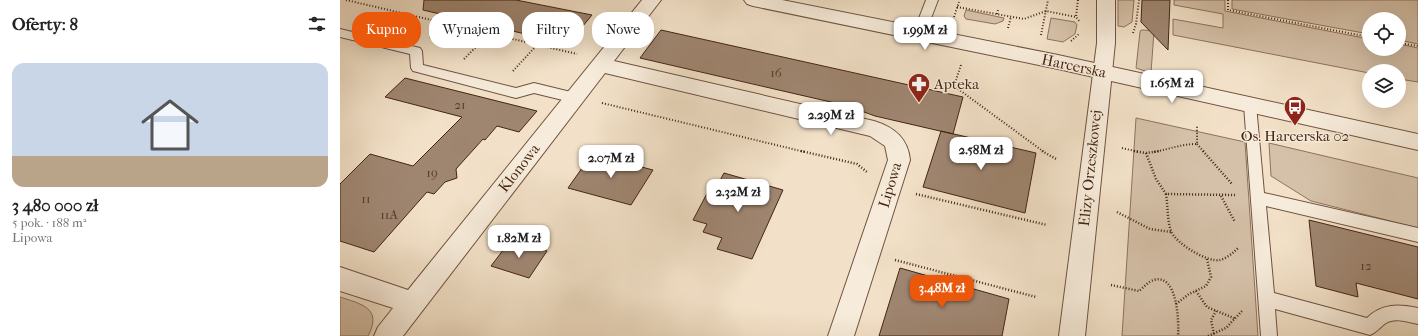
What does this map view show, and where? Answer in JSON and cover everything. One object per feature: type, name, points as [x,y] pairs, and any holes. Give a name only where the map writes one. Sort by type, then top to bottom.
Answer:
[{"type":"street","name":"Klonowa","points":[[386,336],[575,98],[591,60],[652,0]]},
{"type":"street","name":"Harcerska","points":[[753,0],[1102,72],[1418,142]]},
{"type":"street","name":"Elizy Orzeszkowej","points":[[1072,336],[1106,43],[1106,0]]},
{"type":"street","name":"Lipowa","points":[[591,60],[874,129],[884,133],[893,140],[899,154],[899,160],[841,336]]},
{"type":"street","points":[[340,279],[412,303]]},
{"type":"lane","points":[[919,34],[932,0]]},
{"type":"lane","points":[[340,33],[416,51],[417,68],[516,93],[534,88],[575,98]]},
{"type":"lane","points":[[1250,105],[1269,336]]},
{"type":"lane","points":[[1258,198],[1418,236]]},
{"type":"lane","points":[[1266,304],[1371,331],[1376,319],[1392,312],[1403,312],[1418,316]]},
{"type":"path","points":[[346,0],[429,20]]},
{"type":"path","points":[[1041,36],[1048,0]]},
{"type":"path","points":[[1078,0],[1076,17],[1081,24],[1081,27]]},
{"type":"path","points":[[1132,35],[1136,24],[1139,0]]},
{"type":"path","points":[[1228,0],[1228,10],[1362,36]]},
{"type":"path","points":[[953,19],[959,2]]},
{"type":"path","points":[[957,6],[1024,19],[1046,11],[1076,17]]},
{"type":"path","points":[[997,14],[998,10]]},
{"type":"path","points":[[1008,29],[1011,17]]},
{"type":"path","points":[[1067,44],[1079,35],[1080,31]]},
{"type":"path","points":[[1406,44],[1418,46]]},
{"type":"path","points":[[448,76],[475,48]]},
{"type":"path","points":[[496,88],[534,48]]},
{"type":"path","points":[[548,48],[591,60]]},
{"type":"path","points":[[962,61],[954,86],[1051,157],[1056,159]]},
{"type":"path","points":[[597,102],[857,164],[882,185],[1047,225]]},
{"type":"path","points":[[1197,125],[1197,144],[1243,196]]},
{"type":"path","points":[[1122,148],[1146,153],[1170,149],[1182,144],[1197,144]]},
{"type":"path","points":[[1146,153],[1153,175],[1158,185],[1166,194],[1171,232],[1177,241],[1207,260],[1219,260],[1231,255],[1238,248],[1238,243]]},
{"type":"path","points":[[1166,194],[1243,196],[1258,198]]},
{"type":"path","points":[[1221,196],[1237,226]]},
{"type":"path","points":[[1117,212],[1161,233],[1171,232]]},
{"type":"path","points":[[868,253],[1036,297]]},
{"type":"path","points":[[1176,304],[1189,294],[1206,286],[1211,277],[1207,260]]},
{"type":"path","points":[[1111,285],[1139,291],[1152,280],[1161,279],[1166,283],[1171,291],[1176,304],[1179,318],[1178,336]]},
{"type":"path","points":[[1196,291],[1207,307],[1236,319]]},
{"type":"path","points":[[1208,336],[1226,328],[1246,307],[1266,304]]},
{"type":"path","points":[[1214,334],[1211,320],[1216,312]]},
{"type":"shaded area","points":[[1118,0],[1134,0],[1132,22],[1124,27],[1118,26]]},
{"type":"shaded area","points":[[1174,0],[1225,0],[1225,11],[1362,38],[1362,56],[1406,56],[1406,45],[1418,48],[1418,82],[1406,80],[1406,64],[1362,64],[1362,72],[1173,35],[1173,19],[1223,28],[1223,14],[1174,5]]},
{"type":"shaded area","points":[[1232,0],[1418,0],[1418,44],[1406,41],[1406,12],[1362,12],[1362,33],[1232,9]]},
{"type":"shaded area","points":[[966,10],[1004,18],[1003,21],[995,24],[966,19],[964,16]]},
{"type":"shaded area","points":[[1051,18],[1075,22],[1077,25],[1075,34],[1063,42],[1047,39]]},
{"type":"shaded area","points":[[1141,30],[1154,31],[1151,73],[1136,68],[1140,32]]},
{"type":"shaded area","points":[[1136,118],[1245,142],[1258,336],[1122,336]]},
{"type":"shaded area","points":[[1269,143],[1418,178],[1418,228],[1311,201],[1271,176]]},
{"type":"shaded area","points":[[340,297],[362,305],[371,313],[373,319],[372,327],[368,336],[340,336]]},
{"type":"building","points":[[424,0],[516,0],[577,12],[522,12],[522,33],[514,31],[514,12],[432,12],[423,10]]},
{"type":"building","points":[[1142,0],[1170,0],[1168,50],[1141,22]]},
{"type":"building","points":[[584,13],[592,15],[584,25]]},
{"type":"building","points":[[661,30],[963,97],[953,134],[875,116],[848,106],[640,58],[648,48],[654,48],[654,39]]},
{"type":"building","points":[[405,78],[537,111],[519,132],[497,126],[456,169],[457,178],[445,182],[434,194],[427,192],[374,252],[340,241],[340,184],[370,154],[413,166],[462,117],[385,97]]},
{"type":"building","points":[[941,131],[1036,153],[1025,213],[923,187]]},
{"type":"building","points":[[592,154],[653,170],[631,205],[568,188]]},
{"type":"building","points":[[724,173],[783,190],[752,259],[717,249],[722,238],[703,232],[707,224],[693,220],[712,184],[717,186]]},
{"type":"building","points":[[1309,220],[1418,247],[1418,299],[1356,283],[1358,297],[1316,286]]},
{"type":"building","points":[[510,241],[547,251],[529,278],[491,266]]},
{"type":"building","points":[[900,268],[1009,299],[1002,336],[879,336]]},
{"type":"place","name":"Apteka","points":[[919,104]]},
{"type":"place","name":"Os. Harcerska 02","points":[[1295,126]]}]
